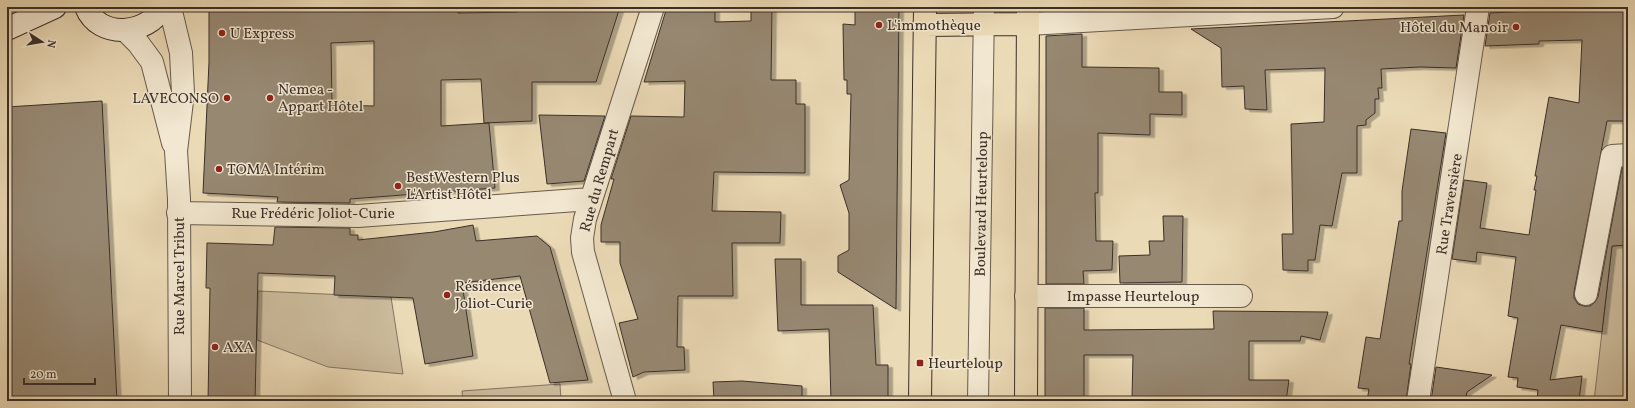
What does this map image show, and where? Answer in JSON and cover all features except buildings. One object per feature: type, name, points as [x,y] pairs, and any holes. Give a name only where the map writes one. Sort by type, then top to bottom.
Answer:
[{"type":"main road","points":[[920,401],[924,16],[1028,15],[1026,401]]},
{"type":"street","points":[[7,29],[55,7]]},
{"type":"street","points":[[86,7],[97,22],[111,29],[126,31],[141,28],[153,20],[163,7]]},
{"type":"street","name":"Rue Marcel Tribut","points":[[170,7],[181,54],[183,92],[176,152],[180,401]]},
{"type":"street","name":"Rue du Rempart","points":[[625,401],[584,252],[582,238],[585,219],[653,7]]},
{"type":"street","points":[[1028,15],[1333,7]]},
{"type":"street","name":"Rue Traversière","points":[[1418,401],[1478,7]]},
{"type":"street","name":"Boulevard Heurteloup","points":[[978,401],[984,16]]},
{"type":"street","name":"Rue Marcel Tribut","points":[[126,31],[138,42],[152,62],[176,152]]},
{"type":"street","points":[[1586,294],[1612,156],[1628,155]]},
{"type":"street","name":"Rue Frédéric Joliot-Curie","points":[[178,213],[358,216],[592,199]]},
{"type":"street","name":"Impasse Heurteloup","points":[[1026,296],[1241,296]]},
{"type":"shaded area","points":[[1628,245],[1628,401],[1594,401],[1612,246]]},
{"type":"shaded area","points":[[258,291],[391,297],[403,374],[328,367],[257,340]]},
{"type":"shaded area","points":[[560,384],[561,401],[463,401],[462,391]]},
{"type":"place","name":"L'immothèque","points":[[879,25]]},
{"type":"place","name":"Hôtel du Manoir","points":[[1516,27]]},
{"type":"place","name":"U Express","points":[[222,33]]},
{"type":"place","name":"LAVECONSO","points":[[227,98]]},
{"type":"place","name":"Nemea - Appart Hôtel","points":[[270,98]]},
{"type":"place","name":"TOMA Intérim","points":[[219,169]]},
{"type":"place","name":"BestWestern Plus L'Artist Hôtel","points":[[398,186]]},
{"type":"place","name":"Résidence Joliot-Curie","points":[[447,295]]},
{"type":"place","name":"AXA","points":[[215,347]]},
{"type":"place","name":"Heurteloup","points":[[920,363]]}]
